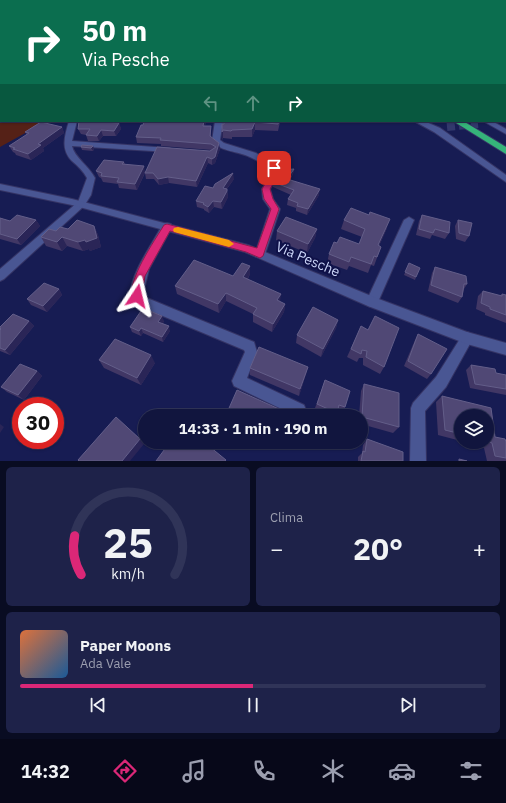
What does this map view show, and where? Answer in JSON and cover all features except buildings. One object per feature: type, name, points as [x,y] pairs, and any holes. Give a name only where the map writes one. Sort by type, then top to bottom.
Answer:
[{"type":"highway","points":[[460,122],[474,127],[506,151]]},
{"type":"highway","points":[[474,127],[506,157]]},
{"type":"street","points":[[0,276],[81,204],[86,195],[91,178],[87,168],[72,156],[68,143],[73,122]]},
{"type":"street","points":[[219,122],[216,141],[221,145],[253,155],[268,162],[274,168],[275,174],[266,189],[268,199],[275,209],[260,254]]},
{"type":"street","points":[[420,122],[437,130],[506,179]]},
{"type":"street","points":[[474,127],[485,122]]},
{"type":"street","points":[[489,122],[506,132]]},
{"type":"street","points":[[437,130],[447,127]]},
{"type":"street","points":[[68,143],[179,151]]},
{"type":"street","name":"Via Pesche","points":[[0,187],[81,204],[248,249],[372,302],[468,338],[506,349]]},
{"type":"street","points":[[372,302],[409,220]]},
{"type":"street","points":[[167,227],[140,276],[137,296],[143,302],[249,346],[251,352],[239,381],[297,409]]},
{"type":"street","points":[[418,461],[418,408],[441,382],[468,338]]},
{"type":"shaded area","points":[[0,122],[45,122],[0,147]]},
{"type":"tunnel","points":[[447,127],[478,124]]},
{"type":"slow traffic","points":[[178,230],[229,244]]},
{"type":"route","points":[[137,296],[140,276],[167,227],[248,249],[260,254],[275,209],[268,199],[266,189],[275,174],[274,168]]}]
